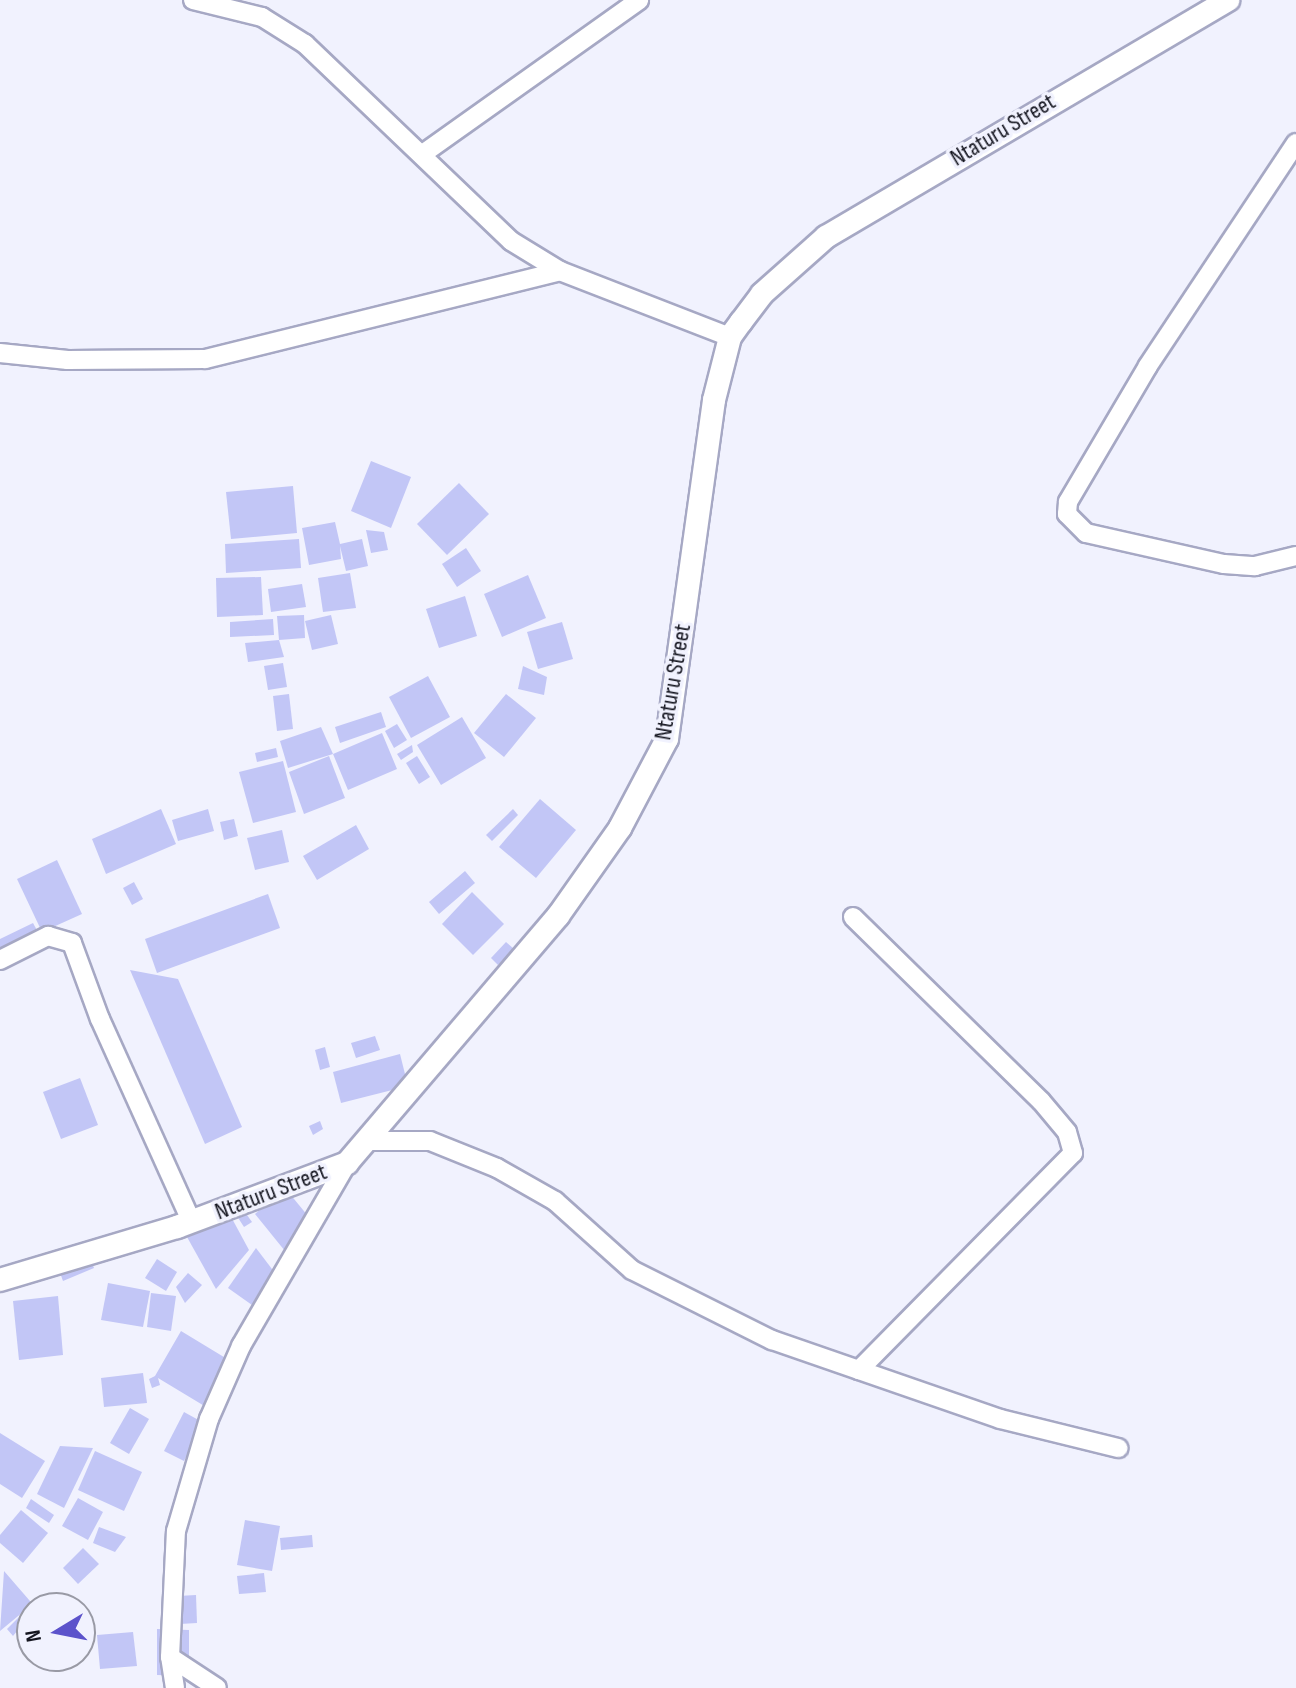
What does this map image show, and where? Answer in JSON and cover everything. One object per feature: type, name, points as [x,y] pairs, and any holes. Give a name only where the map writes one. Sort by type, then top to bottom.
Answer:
[{"type":"street","points":[[193,0],[262,17],[305,44],[424,153],[511,241],[560,271],[730,337]]},
{"type":"street","points":[[424,153],[639,0]]},
{"type":"street","name":"Ntaturu Street","points":[[0,1280],[191,1221],[347,1163],[558,916],[620,828],[667,739],[714,400],[730,337],[762,294],[826,237],[1228,0]]},
{"type":"street","points":[[1296,143],[1148,366],[1068,502],[1067,514],[1086,533],[1224,564],[1255,566],[1296,556]]},
{"type":"street","points":[[0,353],[68,360],[205,359],[560,271]]},
{"type":"street","points":[[853,917],[1041,1101],[1067,1132],[1073,1153],[859,1370]]},
{"type":"street","points":[[0,960],[48,936],[61,936],[72,943],[100,1019],[191,1221]]},
{"type":"street","points":[[368,1141],[430,1141],[497,1168],[555,1201],[632,1270],[772,1340],[1000,1419],[1118,1448]]},
{"type":"street","points":[[175,1688],[170,1657],[176,1531],[209,1419],[241,1346],[347,1163]]},
{"type":"street","points":[[170,1657],[217,1688]]},
{"type":"building","points":[[371,461],[411,477],[391,528],[351,511]]},
{"type":"building","points":[[459,483],[489,514],[447,555],[417,524]]},
{"type":"building","points":[[293,486],[297,533],[231,539],[226,492]]},
{"type":"building","points":[[335,522],[340,544],[362,539],[368,566],[346,571],[340,546],[341,559],[309,565],[302,528]]},
{"type":"building","points":[[366,530],[384,532],[388,550],[371,553]]},
{"type":"building","points":[[299,539],[301,568],[226,573],[225,544]]},
{"type":"building","points":[[466,548],[481,571],[457,587],[442,564]]},
{"type":"building","points":[[350,573],[356,608],[323,612],[318,578]]},
{"type":"building","points":[[528,575],[546,618],[502,637],[484,594]]},
{"type":"building","points":[[261,577],[263,615],[217,617],[216,578]]},
{"type":"building","points":[[302,584],[306,607],[271,612],[268,589]]},
{"type":"building","points":[[465,596],[477,636],[439,648],[426,609]]},
{"type":"building","points":[[304,615],[305,638],[279,640],[277,616]]},
{"type":"building","points":[[331,615],[338,644],[312,650],[305,621]]},
{"type":"building","points":[[273,619],[274,635],[230,637],[230,622]]},
{"type":"building","points":[[562,622],[573,659],[538,669],[527,632]]},
{"type":"building","points":[[279,640],[284,657],[248,662],[245,643]]},
{"type":"building","points":[[283,663],[287,687],[268,690],[264,666]]},
{"type":"building","points":[[523,666],[547,677],[544,695],[518,689]]},
{"type":"building","points":[[428,676],[450,717],[411,738],[389,697]]},
{"type":"building","points":[[289,694],[293,729],[277,731],[273,696]]},
{"type":"building","points":[[506,694],[536,718],[504,757],[474,733]]},
{"type":"building","points":[[381,712],[386,727],[340,743],[335,727]]},
{"type":"building","points":[[462,717],[486,758],[441,785],[417,745]]},
{"type":"building","points":[[397,724],[407,740],[394,748],[385,731]]},
{"type":"building","points":[[321,727],[333,754],[288,768],[280,741]]},
{"type":"building","points":[[382,733],[397,769],[348,790],[333,754]]},
{"type":"building","points":[[412,745],[413,752],[401,760],[397,754]]},
{"type":"building","points":[[276,748],[278,757],[257,762],[255,753]]},
{"type":"building","points":[[329,756],[345,798],[304,814],[289,772]]},
{"type":"building","points":[[417,756],[430,777],[419,784],[406,763]]},
{"type":"building","points":[[283,761],[296,812],[253,823],[239,772]]},
{"type":"building","points":[[540,799],[576,830],[536,878],[499,847]]},
{"type":"building","points":[[161,809],[176,844],[106,874],[92,839]]},
{"type":"building","points":[[208,809],[214,831],[178,841],[172,820]]},
{"type":"building","points":[[513,809],[518,815],[492,841],[486,835]]},
{"type":"building","points":[[234,819],[238,836],[224,840],[220,822]]},
{"type":"building","points":[[356,825],[369,849],[317,880],[303,856]]},
{"type":"building","points":[[282,830],[289,862],[255,870],[247,838]]},
{"type":"building","points":[[57,860],[82,914],[42,932],[17,879]]},
{"type":"building","points":[[465,871],[475,883],[439,914],[429,902]]},
{"type":"building","points":[[134,882],[143,899],[132,905],[123,888]]},
{"type":"building","points":[[472,892],[504,924],[473,955],[442,924]]},
{"type":"building","points":[[268,894],[280,928],[157,973],[145,939]]},
{"type":"building","points":[[33,923],[39,934],[0,953],[0,939]]},
{"type":"building","points":[[506,942],[514,949],[498,965],[491,958]]},
{"type":"building","points":[[130,970],[178,979],[242,1127],[205,1144]]},
{"type":"building","points":[[375,1036],[380,1050],[356,1058],[351,1043]]},
{"type":"building","points":[[325,1047],[330,1067],[320,1070],[315,1050]]},
{"type":"building","points":[[400,1054],[408,1086],[341,1103],[333,1072]]},
{"type":"building","points":[[80,1078],[98,1125],[61,1139],[43,1092]]},
{"type":"building","points":[[320,1121],[323,1129],[313,1135],[309,1126]]},
{"type":"building","points":[[285,1188],[308,1216],[285,1251],[255,1214]]},
{"type":"building","points":[[242,1208],[252,1222],[244,1227],[235,1213]]},
{"type":"building","points":[[229,1213],[249,1250],[216,1289],[187,1237]]},
{"type":"building","points":[[256,1248],[275,1273],[252,1305],[228,1288]]},
{"type":"building","points":[[90,1258],[94,1268],[63,1281],[59,1270]]},
{"type":"building","points":[[157,1259],[177,1272],[166,1291],[145,1278]]},
{"type":"building","points":[[188,1273],[202,1285],[185,1303],[176,1287]]},
{"type":"building","points":[[108,1283],[150,1291],[143,1327],[101,1320]]},
{"type":"building","points":[[151,1293],[176,1296],[171,1331],[147,1327]]},
{"type":"building","points":[[58,1296],[63,1355],[19,1360],[13,1301]]},
{"type":"building","points":[[181,1331],[242,1368],[216,1413],[158,1378],[160,1385],[152,1388],[149,1379],[155,1376]]},
{"type":"building","points":[[143,1373],[147,1403],[104,1407],[101,1378]]},
{"type":"building","points":[[130,1408],[149,1419],[129,1454],[110,1443]]},
{"type":"building","points":[[184,1412],[204,1423],[184,1461],[164,1451]]},
{"type":"building","points":[[0,1433],[45,1461],[22,1498],[0,1484]]},
{"type":"building","points":[[60,1446],[93,1448],[64,1508],[37,1494]]},
{"type":"building","points":[[95,1451],[142,1472],[124,1511],[78,1490]]},
{"type":"building","points":[[78,1498],[103,1512],[88,1540],[62,1526]]},
{"type":"building","points":[[31,1499],[54,1515],[49,1523],[26,1508]]},
{"type":"building","points":[[21,1510],[48,1533],[23,1563],[0,1543],[0,1535]]},
{"type":"building","points":[[245,1520],[280,1526],[272,1571],[237,1565]]},
{"type":"building","points":[[99,1527],[126,1537],[115,1552],[93,1543]]},
{"type":"building","points":[[312,1535],[313,1547],[281,1550],[280,1538]]},
{"type":"building","points":[[83,1548],[99,1564],[78,1584],[63,1568]]},
{"type":"building","points":[[4,1571],[22,1592],[16,1592],[16,1618],[0,1631]]},
{"type":"building","points":[[264,1573],[266,1592],[239,1594],[237,1576]]},
{"type":"building","points":[[196,1595],[197,1623],[180,1624],[178,1596]]},
{"type":"building","points":[[16,1620],[13,1636],[7,1629]]},
{"type":"building","points":[[157,1629],[189,1630],[189,1676],[157,1675]]},
{"type":"building","points":[[133,1632],[137,1666],[100,1669],[97,1635]]}]
